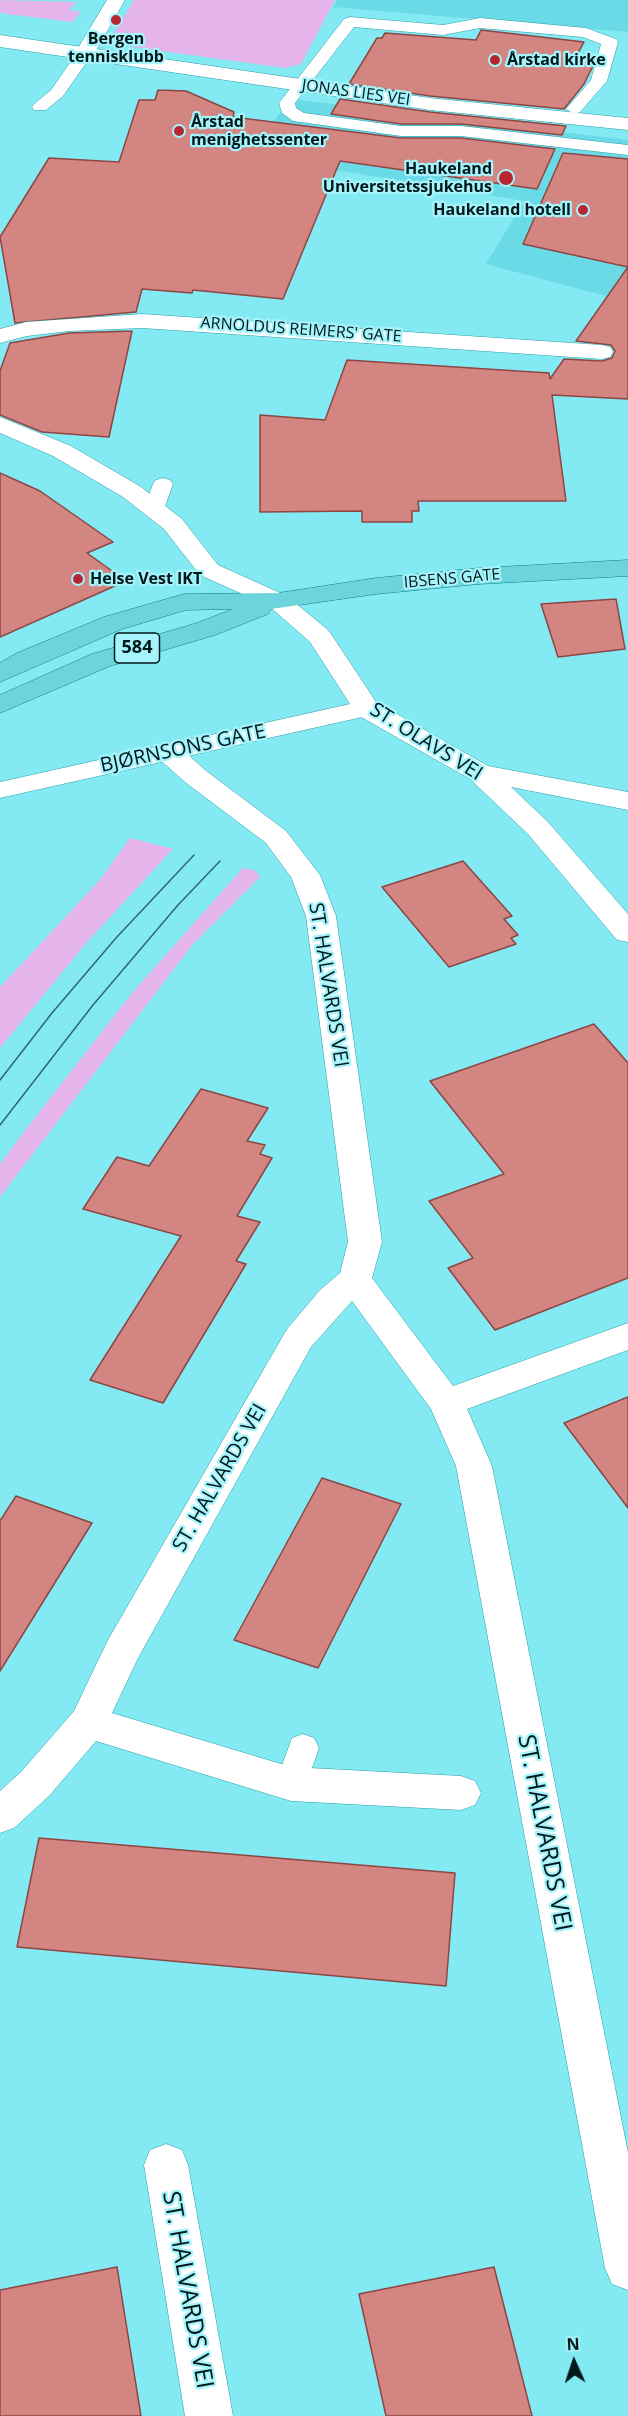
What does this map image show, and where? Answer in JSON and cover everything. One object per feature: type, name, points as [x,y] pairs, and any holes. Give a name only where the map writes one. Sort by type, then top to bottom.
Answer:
[{"type":"main road","name":"IBSENS GATE","points":[[0,674],[26,659],[95,630],[184,602],[278,601],[376,586],[479,576],[628,568]]},
{"type":"main road","name":"IBSENS GATE","points":[[0,705],[101,660],[206,629],[278,601]]},
{"type":"street","points":[[85,53],[116,0]]},
{"type":"street","name":"JONAS LIES VEI","points":[[0,41],[490,111],[628,124]]},
{"type":"street","name":"ARNOLDUS REIMERS' GATE","points":[[0,336],[26,329],[69,324],[142,321],[602,352]]},
{"type":"street","name":"ST. OLAVS VEI","points":[[0,424],[89,465],[132,492],[173,524],[209,570],[278,601],[320,637],[366,708],[480,773],[538,828],[628,933]]},
{"type":"street","name":"BJØRNSONS GATE","points":[[0,790],[366,708]]},
{"type":"street","name":"ST. HALVARDS VEI","points":[[0,1816],[35,1784],[88,1722],[122,1651],[299,1338],[332,1299],[355,1279],[365,1242],[321,916],[314,895],[305,875],[276,837],[195,776],[168,752]]},
{"type":"street","points":[[480,773],[628,801]]},
{"type":"street","name":"ST. HALVARDS VEI","points":[[355,1279],[446,1403],[474,1466],[628,2268]]},
{"type":"street","points":[[446,1403],[628,1336]]},
{"type":"street","points":[[88,1722],[297,1766],[461,1793]]},
{"type":"street","name":"ST. HALVARDS VEI","points":[[165,2165],[209,2416]]},
{"type":"lane","points":[[574,109],[599,81],[610,42],[586,33],[480,23],[443,30],[351,22],[298,85],[286,103],[288,110],[298,117],[401,131],[461,131],[628,150]]},
{"type":"lane","points":[[40,107],[57,93],[85,53]]},
{"type":"lane","points":[[534,347],[555,356]]},
{"type":"lane","points":[[154,509],[163,484]]},
{"type":"shaded area","points":[[0,0],[76,2],[69,10],[81,12],[72,22],[6,14],[0,12]]},
{"type":"shaded area","points":[[134,0],[335,0],[301,64],[285,68],[111,44],[109,41]]},
{"type":"shaded area","points":[[337,0],[628,0],[628,32],[333,7]]},
{"type":"shaded area","name":"Haukeland Universitetssjukehus","points":[[292,99],[628,140],[628,302],[486,264],[524,201],[245,155]]},
{"type":"shaded area","points":[[130,838],[173,849],[87,942],[0,1048],[0,987],[99,881]]},
{"type":"shaded area","points":[[243,868],[256,871],[260,877],[193,944],[0,1197],[0,1164],[132,993]]},
{"type":"building","name":"Årstad kirke","points":[[481,30],[584,42],[577,55],[595,57],[593,66],[584,84],[564,109],[430,96],[349,84],[377,38],[382,38],[385,33],[476,40]]},
{"type":"building","points":[[158,90],[186,91],[234,112],[233,117],[401,138],[461,138],[555,149],[537,189],[340,161],[283,299],[193,290],[192,293],[142,289],[136,312],[15,323],[0,237],[49,158],[119,162],[139,100],[155,100]]},
{"type":"building","points":[[340,99],[430,112],[566,126],[562,135],[461,124],[401,124],[331,114]]},
{"type":"building","name":"Haukeland hotell","points":[[563,153],[628,159],[628,267],[523,244]]},
{"type":"building","points":[[628,267],[628,399],[552,395],[566,501],[418,501],[419,511],[412,511],[412,522],[362,522],[362,511],[260,512],[260,415],[325,420],[347,360],[549,373],[550,379],[564,359],[602,361],[612,358],[615,351],[611,345],[576,341]]},
{"type":"building","points":[[132,331],[109,437],[42,432],[0,415],[0,371],[10,343],[69,333]]},
{"type":"building","points":[[0,473],[40,491],[113,542],[87,553],[126,581],[0,637]]},
{"type":"building","points":[[616,599],[625,649],[558,657],[541,604]]},
{"type":"building","points":[[463,861],[512,916],[504,919],[518,935],[511,938],[516,944],[449,967],[382,887]]},
{"type":"building","points":[[594,1024],[628,1063],[628,1278],[495,1330],[448,1268],[473,1258],[429,1201],[504,1174],[430,1081]]},
{"type":"building","points":[[201,1089],[268,1108],[247,1141],[265,1145],[260,1154],[272,1158],[237,1216],[260,1222],[236,1261],[246,1264],[163,1403],[90,1380],[181,1236],[83,1209],[117,1157],[149,1166]]},
{"type":"building","points":[[628,1397],[628,1508],[564,1423]]},
{"type":"building","points":[[322,1478],[401,1504],[318,1668],[234,1640]]},
{"type":"building","points":[[16,1496],[92,1523],[0,1671],[0,1521]]},
{"type":"building","points":[[39,1838],[455,1873],[446,1986],[17,1947]]},
{"type":"building","points":[[117,2267],[141,2416],[0,2416],[0,2290]]},
{"type":"building","points":[[494,2267],[532,2416],[386,2416],[359,2294]]},
{"type":"tram line","points":[[0,1080],[52,1013],[116,938],[194,855]]},
{"type":"tram line","points":[[0,1125],[93,1005],[178,905],[220,861]]},
{"type":"place","name":"Bergen tennisklubb","points":[[116,20]]},
{"type":"place","name":"Årstad kirke","points":[[495,60]]},
{"type":"place","name":"Årstad menighetssenter","points":[[179,131]]},
{"type":"place","name":"Haukeland Universitetssjukehus","points":[[506,178]]},
{"type":"place","name":"Haukeland hotell","points":[[583,210]]},
{"type":"place","name":"Helse Vest IKT","points":[[78,579]]}]
